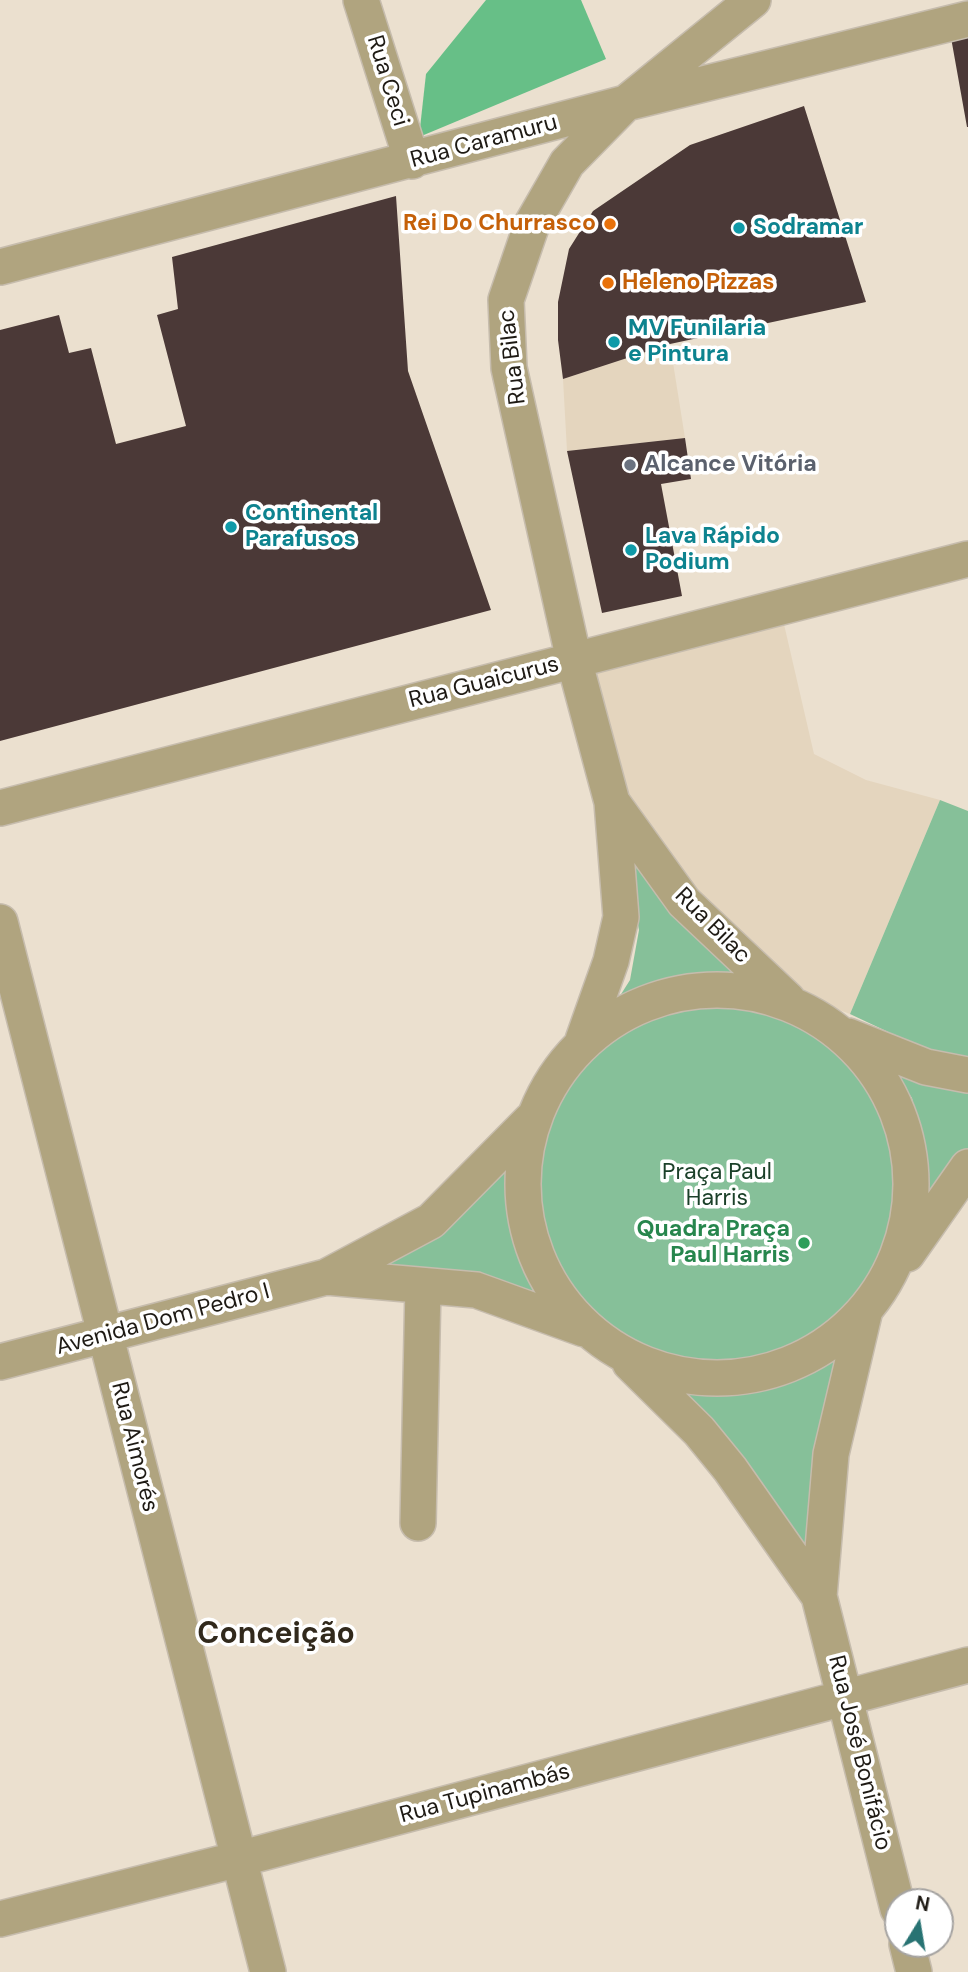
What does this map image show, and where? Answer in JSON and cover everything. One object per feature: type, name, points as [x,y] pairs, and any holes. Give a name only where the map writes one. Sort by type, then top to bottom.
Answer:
[{"type":"street","name":"Rua Ceci","points":[[361,0],[412,161]]},
{"type":"street","name":"Rua Bilac","points":[[583,1040],[611,961],[621,916],[612,802],[574,660],[509,368],[506,300],[531,224],[567,163],[626,103],[753,0]]},
{"type":"street","name":"Rua Caramuru","points":[[0,267],[626,103],[968,19]]},
{"type":"street","name":"Rua Guaicurus","points":[[0,808],[968,559]]},
{"type":"street","name":"Rua Bilac","points":[[612,802],[684,902],[796,1008]]},
{"type":"street","name":"Rua Aimorés","points":[[0,922],[268,1972]]},
{"type":"street","points":[[888,1280],[909,1223],[912,1162],[895,1103],[861,1052],[796,1008],[755,993],[694,990],[635,1006],[583,1040],[551,1082],[524,1146],[522,1207],[538,1266],[563,1305],[593,1332],[620,1353],[678,1376],[740,1378],[799,1362],[850,1328],[888,1280],[968,1167]]},
{"type":"street","points":[[829,1028],[926,1067],[968,1075]]},
{"type":"street","name":"Avenida Dom Pedro I","points":[[0,1362],[326,1277],[431,1222],[535,1116]]},
{"type":"street","name":"Avenida Dom Pedro I","points":[[326,1277],[476,1290],[593,1332]]},
{"type":"street","points":[[418,1522],[424,1286]]},
{"type":"street","name":"Rua José Bonifácio","points":[[865,1310],[831,1454],[819,1596],[893,1888]]},
{"type":"street","name":"Rua José Bonifácio","points":[[620,1353],[715,1450],[819,1596]]},
{"type":"street","name":"Rua Tupinambás","points":[[0,1919],[239,1859],[968,1665]]},
{"type":"shaded area","points":[[670,344],[685,438],[567,451],[563,379]]},
{"type":"shaded area","points":[[783,620],[814,754],[866,780],[940,800],[850,1014],[818,1002],[689,890],[616,792],[586,667]]},
{"type":"green space","points":[[486,0],[581,0],[606,59],[419,137],[426,74]]},
{"type":"green space","points":[[940,800],[968,811],[968,1062],[954,1063],[850,1014]]},
{"type":"green space","points":[[622,841],[751,979],[719,977],[674,983],[618,999],[630,980],[639,930]]},
{"type":"green space","name":"Praça Paul Harris","points":[[717,1004],[752,1008],[786,1018],[817,1035],[845,1057],[867,1085],[884,1116],[894,1150],[898,1185],[894,1220],[884,1254],[867,1285],[845,1313],[817,1335],[786,1352],[752,1362],[717,1366],[682,1362],[648,1352],[617,1335],[589,1313],[567,1285],[550,1254],[540,1220],[536,1185],[540,1150],[550,1116],[567,1085],[589,1057],[617,1035],[648,1018],[682,1008]]},
{"type":"green space","points":[[883,1058],[968,1091],[968,1148],[921,1212],[924,1150],[912,1098]]},
{"type":"green space","points":[[510,1155],[508,1205],[525,1266],[549,1306],[377,1266]]},
{"type":"green space","points":[[853,1342],[807,1557],[665,1383],[755,1389],[806,1374]]},
{"type":"building","points":[[968,26],[968,127],[967,127],[950,32]]},
{"type":"building","name":"Sodramar","points":[[804,106],[866,302],[670,344],[563,379],[558,340],[558,302],[569,249],[593,211],[690,145]]},
{"type":"building","name":"Continental Parafusos","points":[[396,196],[408,371],[491,610],[0,741],[0,330],[59,315],[69,353],[91,348],[116,444],[186,426],[157,315],[178,309],[172,257]]},
{"type":"building","name":"Lava Rápido Podium","points":[[685,438],[691,479],[661,484],[682,596],[602,613],[567,451]]},
{"type":"place","name":"Rei Do Churrasco","points":[[610,224]]},
{"type":"place","name":"Sodramar","points":[[739,228]]},
{"type":"place","name":"Heleno Pizzas","points":[[608,283]]},
{"type":"place","name":"MV Funilaria e Pintura","points":[[614,342]]},
{"type":"place","name":"Alcance Vitória","points":[[630,465]]},
{"type":"place","name":"Continental Parafusos","points":[[231,527]]},
{"type":"place","name":"Lava Rápido Podium","points":[[631,550]]},
{"type":"place","name":"Quadra Praça Paul Harris","points":[[804,1243]]},
{"type":"district","name":"Conceição","points":[[276,1635]]}]
